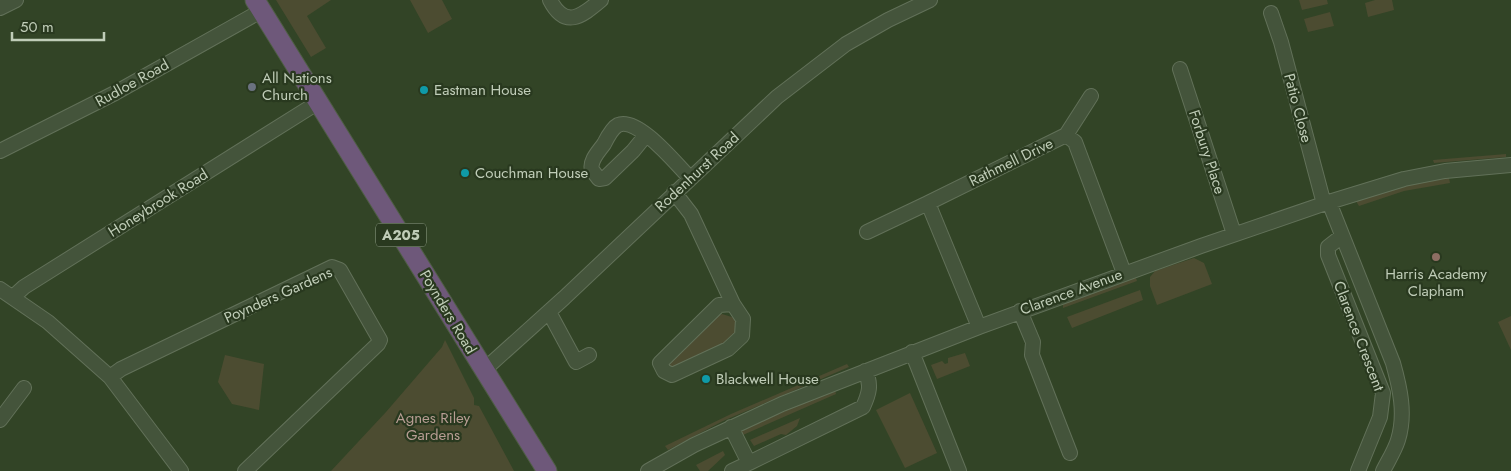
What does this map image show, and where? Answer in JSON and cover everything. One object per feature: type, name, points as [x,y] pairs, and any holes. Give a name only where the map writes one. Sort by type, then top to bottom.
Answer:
[{"type":"highway","name":"Poynders Road","points":[[258,5],[317,103],[547,471]]},
{"type":"street","points":[[0,8],[16,0]]},
{"type":"street","points":[[550,0],[554,8],[565,18],[574,17],[593,7],[601,0]]},
{"type":"street","name":"Rodenhurst Road","points":[[484,370],[549,312],[776,97],[834,54],[888,20],[930,0]]},
{"type":"street","name":"Rudloe Road","points":[[0,151],[115,93],[258,5]]},
{"type":"street","name":"Patio Close","points":[[1271,13],[1281,42],[1326,203]]},
{"type":"street","name":"Forbury Place","points":[[1180,69],[1234,234]]},
{"type":"street","points":[[1066,135],[1091,96]]},
{"type":"street","name":"Honeybrook Road","points":[[13,297],[24,287],[317,103]]},
{"type":"street","points":[[646,135],[690,178]]},
{"type":"street","name":"Rathmell Drive","points":[[867,232],[1066,135],[1075,142],[1124,273]]},
{"type":"street","name":"Clarence Avenue","points":[[648,471],[694,445],[782,404],[979,326],[1124,273],[1385,184],[1432,173],[1511,165]]},
{"type":"street","points":[[674,192],[691,214],[742,319],[742,336],[728,349],[672,375],[664,371],[660,363],[719,305],[734,304]]},
{"type":"street","points":[[928,203],[979,326]]},
{"type":"street","name":"Clarence Crescent","points":[[1326,203],[1342,236],[1400,385],[1403,408],[1398,439],[1382,471]]},
{"type":"street","name":"Clarence Crescent","points":[[1342,236],[1328,247],[1328,255],[1383,393],[1380,417],[1358,471]]},
{"type":"street","name":"Poynders Gardens","points":[[110,377],[121,369],[332,267],[340,270],[380,340],[359,363],[245,471]]},
{"type":"street","points":[[0,289],[64,335],[110,377],[181,471]]},
{"type":"street","points":[[1020,311],[1033,342],[1032,355],[1070,453]]},
{"type":"street","points":[[549,312],[576,362],[589,355]]},
{"type":"street","points":[[912,352],[959,471]]},
{"type":"street","points":[[732,471],[863,407],[870,394],[869,378],[865,371]]},
{"type":"street","points":[[0,420],[24,388]]},
{"type":"street","points":[[731,427],[749,463]]},
{"type":"green space","points":[[276,0],[331,0],[307,16],[326,48],[311,57]]},
{"type":"green space","points":[[410,0],[442,0],[452,19],[428,33]]},
{"type":"green space","points":[[1299,0],[1327,0],[1328,4],[1302,10]]},
{"type":"green space","points":[[1375,0],[1392,0],[1394,10],[1368,17],[1365,3]]},
{"type":"green space","points":[[1330,12],[1334,26],[1308,32],[1304,19]]},
{"type":"green space","points":[[1506,154],[1506,157],[1434,163],[1433,160]]},
{"type":"green space","points":[[1449,178],[1450,183],[1404,191],[1359,206],[1356,201],[1403,186]]},
{"type":"green space","points":[[1194,258],[1204,263],[1212,284],[1157,305],[1150,286],[1150,277],[1155,271]]},
{"type":"green space","points":[[1136,278],[1137,281],[1063,308],[1063,303]]},
{"type":"green space","points":[[1140,290],[1143,300],[1072,328],[1067,317]]},
{"type":"green space","points":[[722,314],[735,318],[738,327],[733,340],[673,368],[669,365],[670,359],[710,319]]},
{"type":"green space","points":[[1511,316],[1511,350],[1498,322]]},
{"type":"green space","name":"Agnes Riley Gardens","points":[[445,340],[474,398],[474,405],[479,406],[514,471],[331,471],[386,412],[442,347]]},
{"type":"green space","points":[[965,353],[970,366],[937,379],[931,365],[942,361],[945,364],[948,363],[948,358]]},
{"type":"green space","points":[[225,355],[264,364],[259,410],[232,404],[218,382]]},
{"type":"green space","points":[[847,364],[849,367],[723,421],[668,450],[665,446],[731,414]]},
{"type":"green space","points":[[835,390],[836,394],[736,438],[740,430]]},
{"type":"green space","points":[[910,393],[937,453],[905,468],[876,410]]},
{"type":"green space","points":[[800,418],[797,426],[786,435],[781,434],[754,446],[750,440]]},
{"type":"green space","points":[[723,451],[725,455],[708,471],[700,471],[696,465]]},
{"type":"place","name":"All Nations Church","points":[[252,87]]},
{"type":"place","name":"Eastman House","points":[[424,90]]},
{"type":"place","name":"Couchman House","points":[[465,173]]},
{"type":"place","name":"Harris Academy Clapham","points":[[1436,257]]},
{"type":"place","name":"Blackwell House","points":[[706,379]]}]
